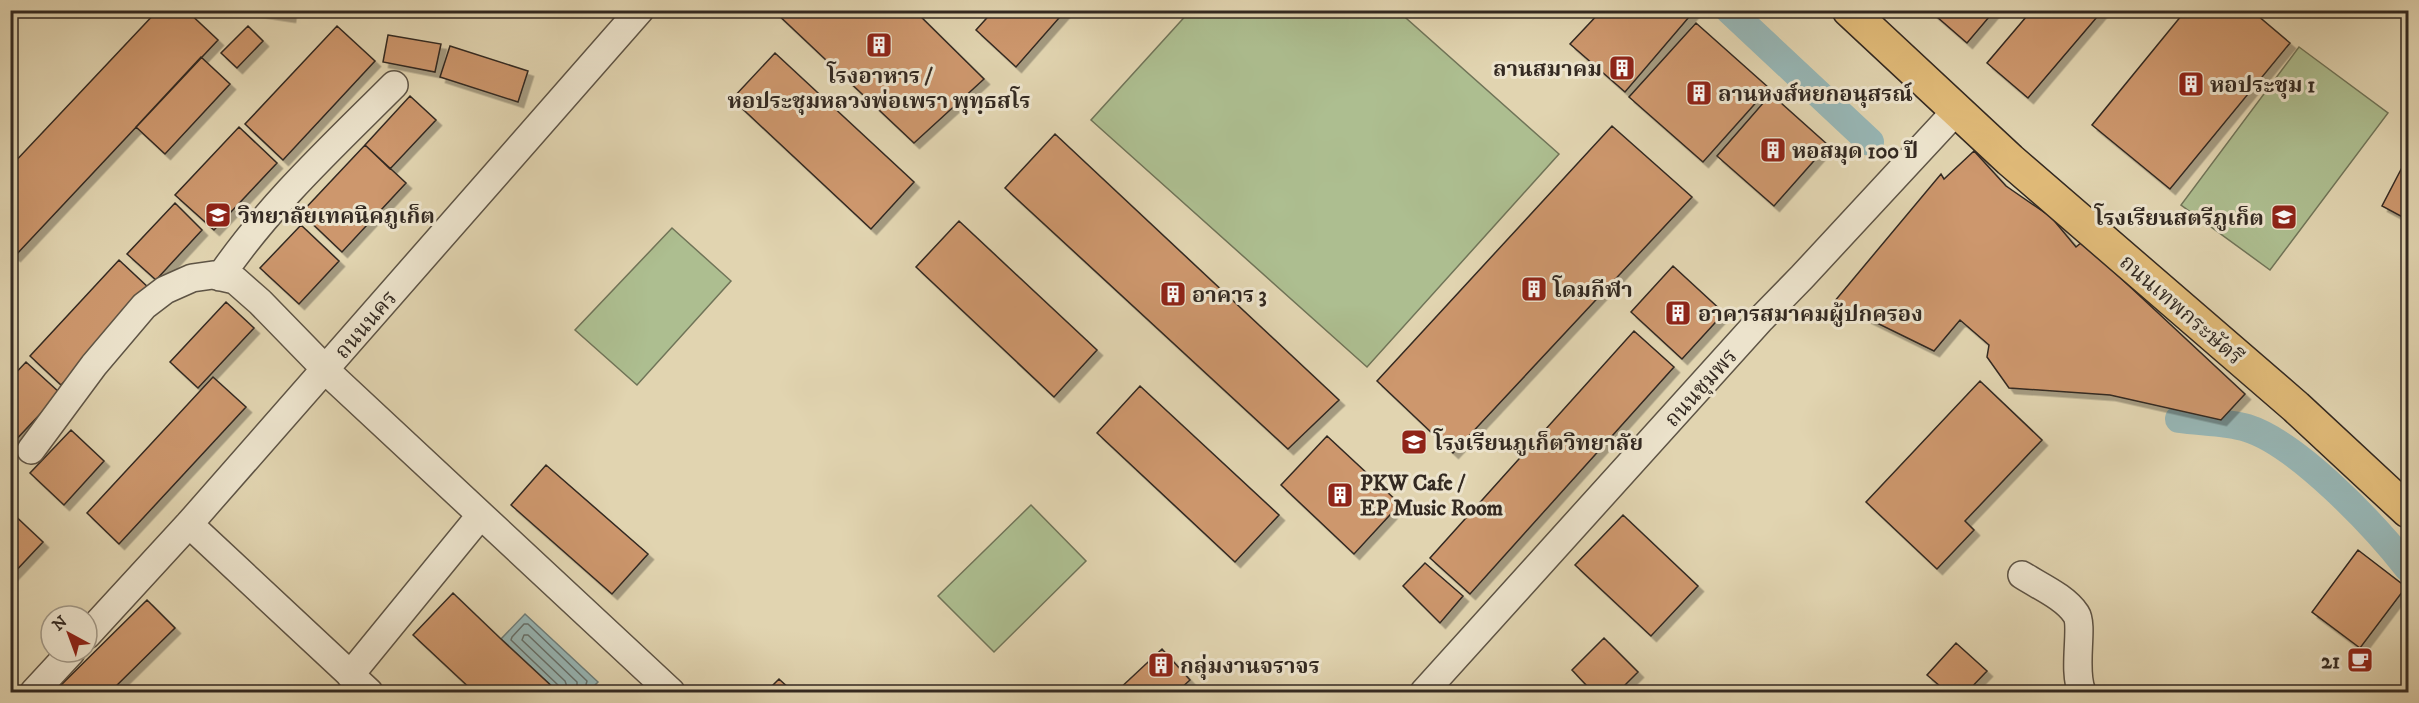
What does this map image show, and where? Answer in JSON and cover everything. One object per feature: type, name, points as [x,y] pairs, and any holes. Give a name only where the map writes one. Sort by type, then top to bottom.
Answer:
[{"type":"main road","name":"ถนนเทพกระษัตรี","points":[[1849,10],[1956,111],[2296,407],[2395,487],[2409,511]]},
{"type":"street","name":"ถนนนคร","points":[[99,622],[189,524],[640,10]]},
{"type":"street","points":[[220,277],[268,213],[394,85]]},
{"type":"street","name":"ถนนชุมพร","points":[[1424,693],[1761,319],[1956,111]]},
{"type":"street","points":[[31,450],[94,364],[144,306],[165,290],[192,278],[213,275],[235,280],[480,516],[671,693]]},
{"type":"street","points":[[189,524],[359,684],[480,516]]},
{"type":"street","points":[[2022,575],[2066,604],[2078,618],[2077,663],[2082,693]]},
{"type":"street","points":[[34,693],[60,664]]},
{"type":"green space","points":[[1190,11],[1398,11],[1559,154],[1367,367],[1091,120]]},
{"type":"green space","points":[[2299,47],[2388,113],[2270,270],[2181,205]]},
{"type":"green space","points":[[672,228],[731,281],[637,385],[575,330]]},
{"type":"green space","points":[[1031,505],[1086,561],[994,652],[938,596]]},
{"type":"water","points":[[525,614],[598,682],[588,692],[558,692],[501,639]]},
{"type":"building","points":[[158,10],[186,10],[218,40],[15,256],[10,252],[10,167]]},
{"type":"building","points":[[245,10],[291,10],[290,17]]},
{"type":"building","name":"โรงอาหาร / หอประชุมหลวงพ่อเพรา พุทฺธสโร","points":[[773,10],[914,10],[984,79],[914,143]]},
{"type":"building","points":[[994,10],[1066,10],[1016,67],[976,30]]},
{"type":"building","name":"ลานสมาคม","points":[[1602,10],[1695,10],[1625,92],[1570,44]]},
{"type":"building","points":[[1929,10],[1995,10],[1967,43]]},
{"type":"building","points":[[2032,10],[2103,10],[2028,98],[1987,63]]},
{"type":"building","name":"หอประชุม 1","points":[[2186,10],[2251,10],[2290,43],[2170,189],[2092,125]]},
{"type":"building","name":"ลานหงส์หยกอนุสรณ์","points":[[1696,23],[1769,88],[1703,162],[1629,97]]},
{"type":"building","points":[[248,26],[263,41],[237,68],[221,53]]},
{"type":"building","points":[[337,26],[375,61],[283,160],[245,124]]},
{"type":"building","points":[[388,35],[441,44],[435,72],[383,62]]},
{"type":"building","points":[[450,46],[528,71],[518,102],[440,77]]},
{"type":"building","points":[[775,53],[914,182],[871,229],[732,99]]},
{"type":"building","points":[[201,57],[230,84],[165,154],[136,127]]},
{"type":"building","name":"หอสมุด 100 ปี","points":[[1771,94],[1828,145],[1774,206],[1717,156]]},
{"type":"building","points":[[410,96],[436,120],[390,169],[365,145]]},
{"type":"building","name":"โดมกีฬา","points":[[1612,126],[1692,197],[1453,453],[1377,381]]},
{"type":"building","points":[[239,127],[277,163],[214,230],[175,195]]},
{"type":"building","name":"อาคาร 3","points":[[1055,134],[1339,400],[1288,449],[1005,188]]},
{"type":"building","points":[[365,145],[406,183],[342,252],[301,213]]},
{"type":"building","points":[[1974,151],[2006,186],[2051,217],[2076,247],[2082,242],[2245,394],[2221,420],[2110,395],[2009,388],[1987,357],[1989,345],[1960,320],[1934,351],[1834,302],[1941,174],[1944,179]]},
{"type":"building","points":[[2408,156],[2408,220],[2382,206]]},
{"type":"building","points":[[175,203],[202,230],[156,280],[127,254]]},
{"type":"building","points":[[959,221],[1097,350],[1054,397],[916,267]]},
{"type":"building","points":[[301,225],[339,261],[299,304],[260,268]]},
{"type":"building","points":[[119,260],[151,290],[61,385],[30,356]]},
{"type":"building","name":"อาคารสมาคมผู้ปกครอง","points":[[1673,266],[1724,313],[1682,359],[1631,312]]},
{"type":"building","points":[[226,302],[254,328],[198,388],[170,362]]},
{"type":"building","points":[[1634,331],[1674,367],[1470,594],[1430,558]]},
{"type":"building","points":[[26,362],[60,393],[10,446],[10,379]]},
{"type":"building","points":[[213,377],[246,407],[119,544],[87,513]]},
{"type":"building","points":[[1980,381],[2042,440],[1965,521],[1974,530],[1937,569],[1866,502]]},
{"type":"building","points":[[1140,386],[1279,515],[1235,562],[1097,433]]},
{"type":"building","points":[[71,430],[104,461],[64,505],[30,473]]},
{"type":"building","name":"PKW Cafe / EP Music Room","points":[[1327,436],[1400,504],[1354,554],[1281,485]]},
{"type":"building","points":[[546,465],[648,554],[612,594],[511,505]]},
{"type":"building","points":[[10,511],[43,542],[10,577]]},
{"type":"building","points":[[1623,515],[1698,586],[1651,636],[1575,565]]},
{"type":"building","points":[[2358,550],[2406,587],[2360,648],[2312,612]]},
{"type":"building","points":[[1425,563],[1463,596],[1440,623],[1403,586]]},
{"type":"building","points":[[453,593],[558,692],[474,692],[413,635]]},
{"type":"building","points":[[147,600],[175,628],[110,692],[54,692],[82,664],[99,664],[99,647]]},
{"type":"building","points":[[1604,638],[1638,672],[1618,692],[1582,692],[1587,686],[1572,670]]},
{"type":"building","points":[[1956,643],[1987,671],[1967,692],[1947,692],[1927,675]]},
{"type":"building","name":"กลุ่มงานจราจร","points":[[1162,649],[1190,680],[1179,690],[1181,692],[1116,692]]},
{"type":"building","points":[[779,679],[793,692],[766,692]]},
{"type":"waterway","points":[[1729,10],[1870,142]]},
{"type":"waterway","points":[[2179,419],[2247,428],[2289,451],[2312,468],[2356,509],[2408,568]]},
{"type":"place","name":"โรงอาหาร / หอประชุมหลวงพ่อเพรา พุทฺธสโร","points":[[879,45]]},
{"type":"place","name":"ลานสมาคม","points":[[1622,68]]},
{"type":"place","name":"หอประชุม 1","points":[[2191,84]]},
{"type":"place","name":"ลานหงส์หยกอนุสรณ์","points":[[1699,93]]},
{"type":"place","name":"หอสมุด 100 ปี","points":[[1773,150]]},
{"type":"place","name":"วิทยาลัยเทคนิคภูเก็ต","points":[[218,215]]},
{"type":"place","name":"โรงเรียนสตรีภูเก็ต","points":[[2284,217]]},
{"type":"place","name":"โดมกีฬา","points":[[1534,289]]},
{"type":"place","name":"อาคาร 3","points":[[1173,294]]},
{"type":"place","name":"อาคารสมาคมผู้ปกครอง","points":[[1678,313]]},
{"type":"place","name":"โรงเรียนภูเก็ตวิทยาลัย","points":[[1414,442]]},
{"type":"place","name":"PKW Cafe / EP Music Room","points":[[1340,495]]},
{"type":"place","name":"21","points":[[2360,660]]},
{"type":"place","name":"กลุ่มงานจราจร","points":[[1161,665]]}]
